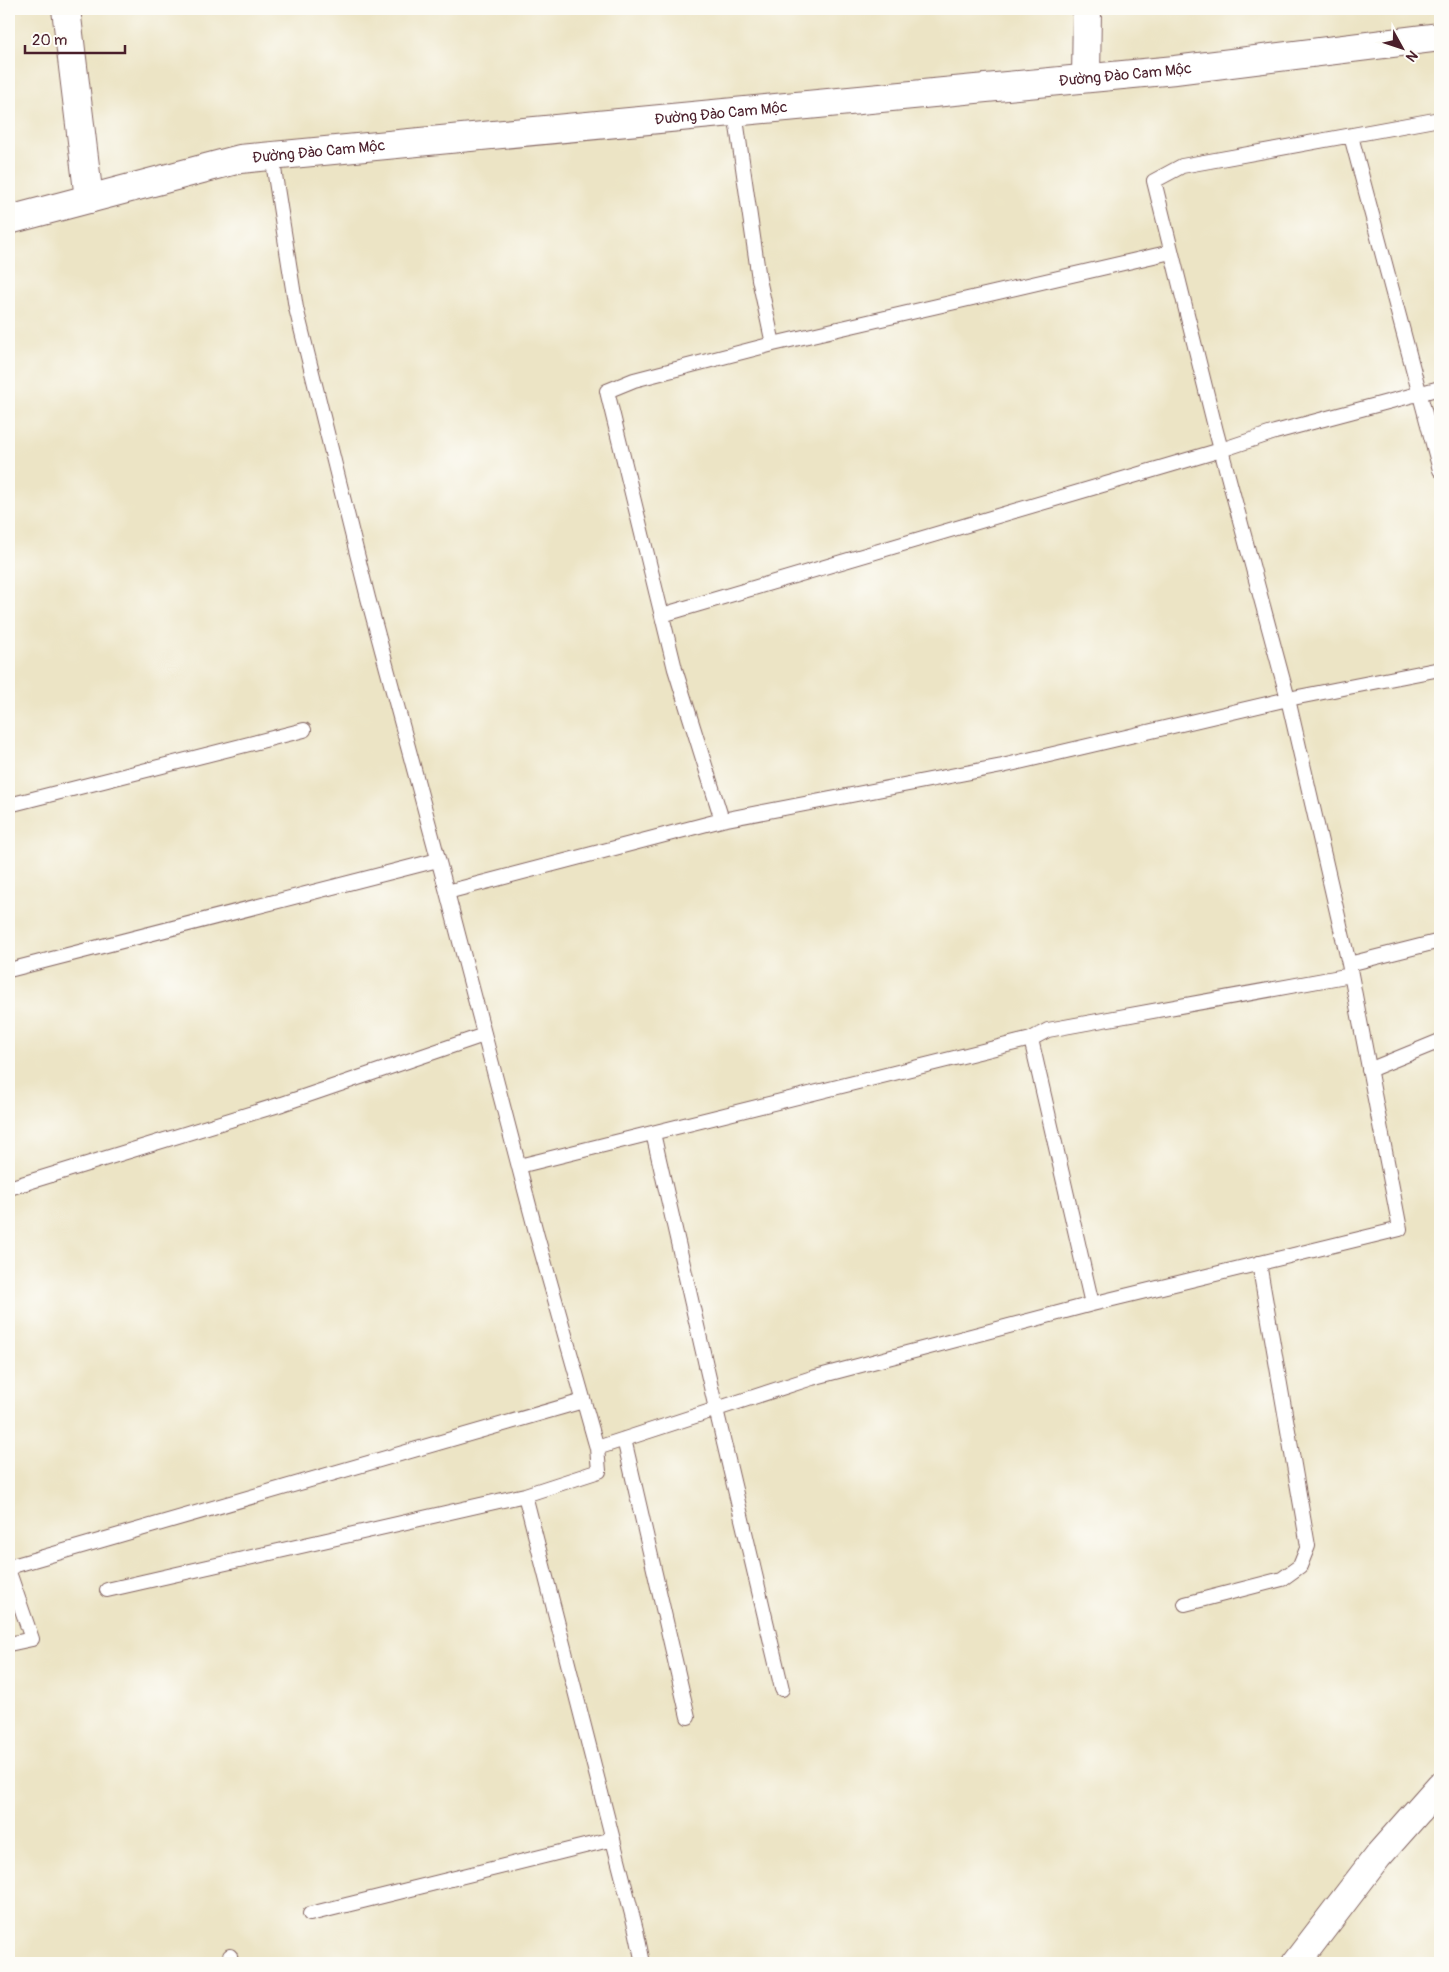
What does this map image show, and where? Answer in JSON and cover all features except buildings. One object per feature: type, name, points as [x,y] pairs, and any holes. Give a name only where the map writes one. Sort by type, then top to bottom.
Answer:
[{"type":"street","points":[[66,9],[89,199]]},
{"type":"street","points":[[1086,78],[1087,9]]},
{"type":"street","name":"Đường Đào Cam Mộc","points":[[9,220],[240,159],[1175,70],[1440,37]]},
{"type":"street","points":[[1296,1963],[1378,1856],[1440,1786]]},
{"type":"lane","points":[[735,112],[758,279],[773,344]]},
{"type":"lane","points":[[597,1448],[812,1378],[1092,1304],[1400,1229],[1350,969],[1288,699],[1221,450],[1154,181],[1182,166],[1440,119]]},
{"type":"lane","points":[[1351,136],[1440,470]]},
{"type":"lane","points":[[107,1590],[525,1495],[599,1471],[597,1448],[519,1166],[368,598],[296,308],[272,156]]},
{"type":"lane","points":[[722,820],[675,669],[607,391],[634,380],[773,344],[1171,252]]},
{"type":"lane","points":[[662,615],[1221,450],[1275,432],[1440,388]]},
{"type":"lane","points":[[447,892],[722,820],[1002,766],[1288,699],[1440,669]]},
{"type":"lane","points":[[9,805],[304,730]]},
{"type":"lane","points":[[9,970],[438,860]]},
{"type":"lane","points":[[519,1166],[1031,1039],[1048,1030],[1350,969],[1440,941]]},
{"type":"lane","points":[[9,1188],[282,1104],[484,1035]]},
{"type":"lane","points":[[1031,1039],[1092,1304]]},
{"type":"lane","points":[[1370,1070],[1440,1041]]},
{"type":"lane","points":[[653,1133],[782,1689]]},
{"type":"lane","points":[[1185,1604],[1282,1579],[1300,1566],[1308,1546],[1259,1263]]},
{"type":"lane","points":[[9,1567],[583,1401]]},
{"type":"lane","points":[[624,1439],[688,1717]]},
{"type":"lane","points":[[525,1495],[643,1963]]},
{"type":"lane","points":[[9,1572],[32,1639],[9,1644]]},
{"type":"lane","points":[[310,1914],[613,1839]]}]
